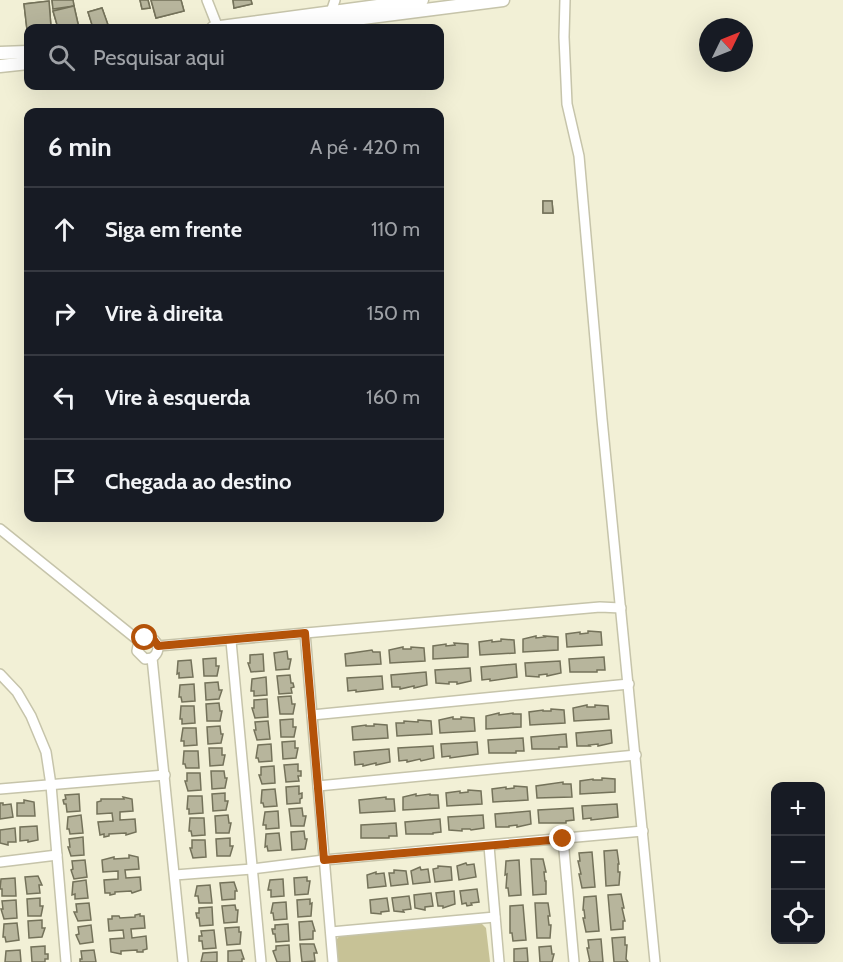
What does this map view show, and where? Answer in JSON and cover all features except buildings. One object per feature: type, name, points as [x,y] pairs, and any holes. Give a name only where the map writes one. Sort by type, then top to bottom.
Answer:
[{"type":"street","points":[[207,0],[216,24]]},
{"type":"street","points":[[331,12],[335,0]]},
{"type":"street","points":[[246,24],[422,0]]},
{"type":"street","points":[[316,24],[502,0]]},
{"type":"street","points":[[565,0],[567,104],[579,156],[656,962]]},
{"type":"street","points":[[0,53],[24,52]]},
{"type":"street","points":[[0,66],[24,63]]},
{"type":"street","points":[[0,529],[139,641]]},
{"type":"street","points":[[158,646],[600,607],[621,608]]},
{"type":"street","points":[[305,633],[333,962]]},
{"type":"street","points":[[145,638],[151,638],[158,646],[157,653],[152,658],[145,659],[139,655],[136,648],[139,641],[145,638]]},
{"type":"street","points":[[231,640],[261,962]]},
{"type":"street","points":[[152,658],[176,875],[183,962]]},
{"type":"street","points":[[0,674],[17,692],[31,716],[46,752],[51,785],[66,962]]},
{"type":"street","points":[[312,716],[629,684]]},
{"type":"street","points":[[318,786],[636,755]]},
{"type":"street","points":[[0,789],[165,775]]},
{"type":"street","points":[[176,875],[643,831]]},
{"type":"street","points":[[563,839],[574,962]]},
{"type":"street","points":[[489,846],[499,962]]},
{"type":"street","points":[[0,862],[57,855]]},
{"type":"street","points":[[331,932],[495,917]]},
{"type":"shaded area","points":[[482,924],[486,928],[490,962],[337,962],[336,940],[341,935]]},
{"type":"route","points":[[145,638],[151,638],[157,642],[158,646],[305,633],[324,860],[563,839]]}]
